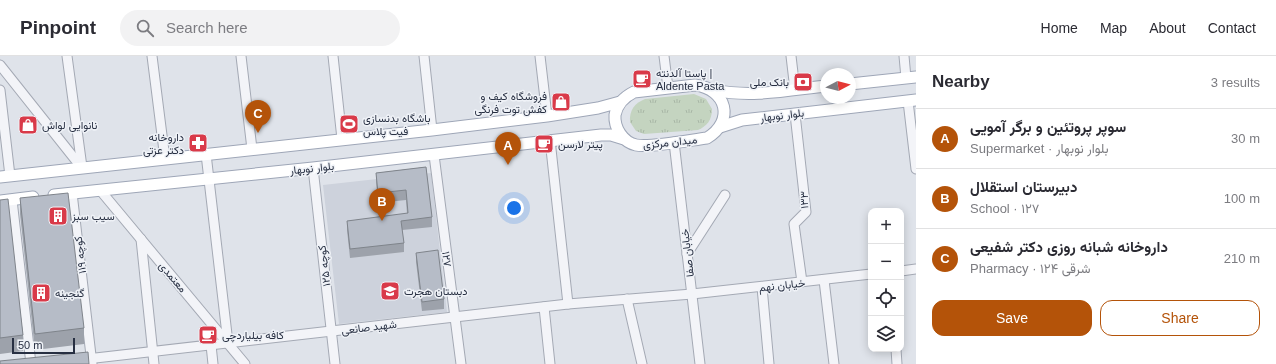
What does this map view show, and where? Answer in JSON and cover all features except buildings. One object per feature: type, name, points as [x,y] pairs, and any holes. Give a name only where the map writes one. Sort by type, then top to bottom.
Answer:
[{"type":"main road","points":[[856,83],[911,77]]},
{"type":"main road","points":[[5,176],[432,130],[547,116],[598,108],[620,102],[634,92],[695,85],[705,86],[729,94],[753,94],[820,87]]},
{"type":"main road","points":[[714,90],[720,98],[724,108],[724,118],[720,127]]},
{"type":"main road","name":"بلوار نوبهار","points":[[720,127],[742,120],[912,100]]},
{"type":"main road","points":[[620,102],[615,118],[617,130],[624,139]]},
{"type":"main road","name":"میدان مرکزی","points":[[624,139],[638,145],[707,138],[714,134],[720,127]]},
{"type":"main road","name":"بلوار نوبهار","points":[[0,201],[434,155],[601,134],[624,139]]},
{"type":"street","points":[[67,56],[82,168]]},
{"type":"street","points":[[152,56],[165,159]]},
{"type":"street","points":[[241,56],[252,149]]},
{"type":"street","points":[[333,56],[342,139]]},
{"type":"street","points":[[424,56],[432,130]]},
{"type":"street","points":[[540,56],[547,116]]},
{"type":"street","points":[[664,56],[668,88]]},
{"type":"street","points":[[790,56],[795,90]]},
{"type":"street","points":[[904,56],[911,77]]},
{"type":"street","points":[[0,65],[82,168]]},
{"type":"street","points":[[0,90],[5,176]]},
{"type":"street","points":[[912,100],[916,168]]},
{"type":"street","name":"۱۳۳","points":[[795,114],[806,212],[794,224],[802,282]]},
{"type":"street","points":[[550,140],[568,304]]},
{"type":"street","name":"خیابان صفا","points":[[674,142],[700,364]]},
{"type":"street","points":[[206,154],[228,343]]},
{"type":"street","name":"۱۲۷","points":[[434,155],[461,364]]},
{"type":"street","name":"کوچه ۱۲۵","points":[[313,168],[335,364]]},
{"type":"street","name":"معتمدی","points":[[100,190],[246,364]]},
{"type":"street","name":"کوچه ۱۱۹","points":[[72,193],[92,361]]},
{"type":"street","points":[[687,254],[725,195]]},
{"type":"street","points":[[12,200],[31,364]]},
{"type":"street","points":[[141,238],[154,364]]},
{"type":"street","points":[[904,271],[916,269]]},
{"type":"street","name":"خیابان نهم","points":[[692,294],[868,274]]},
{"type":"street","points":[[824,280],[834,364]]},
{"type":"street","points":[[762,287],[769,364]]},
{"type":"street","name":"شهید صانعی","points":[[69,361],[92,361],[211,345],[568,304],[692,294]]},
{"type":"street","points":[[627,299],[642,364]]},
{"type":"street","points":[[544,307],[550,364]]},
{"type":"street","points":[[211,345],[213,364]]},
{"type":"street","points":[[896,352],[897,364]]},
{"type":"shaded area","points":[[431,173],[447,312],[339,324],[323,185]]},
{"type":"green space","points":[[694,94],[706,99],[712,109],[708,122],[704,127],[698,130],[644,134],[636,131],[630,122],[633,108],[645,99]]},
{"type":"place","name":"پاستا آلدنته | Aldente Pasta","points":[[642,79]]},
{"type":"place","name":"بانک ملی","points":[[803,82]]},
{"type":"place","name":"فروشگاه کیف و کفش توت فرنگی","points":[[561,102]]},
{"type":"place","name":"باشگاه بدنسازی فیت پلاس","points":[[349,124]]},
{"type":"place","name":"نانوایی لواش","points":[[28,125]]},
{"type":"place","name":"داروخانه شبانه روزی دکتر شفیعی","points":[[258,133]]},
{"type":"place","name":"داروخانه دکتر عزتی","points":[[198,143]]},
{"type":"place","name":"پیتر لارسن","points":[[544,144]]},
{"type":"place","name":"سوپر پروتئین و برگر آمویی","points":[[508,165]]},
{"type":"place","name":"سیب سبز","points":[[58,216]]},
{"type":"place","name":"دبیرستان استقلال","points":[[382,221]]},
{"type":"place","name":"دبستان هجرت","points":[[390,291]]},
{"type":"place","name":"گنجینه","points":[[41,293]]},
{"type":"place","name":"کافه بیلیاردچی","points":[[208,335]]}]
